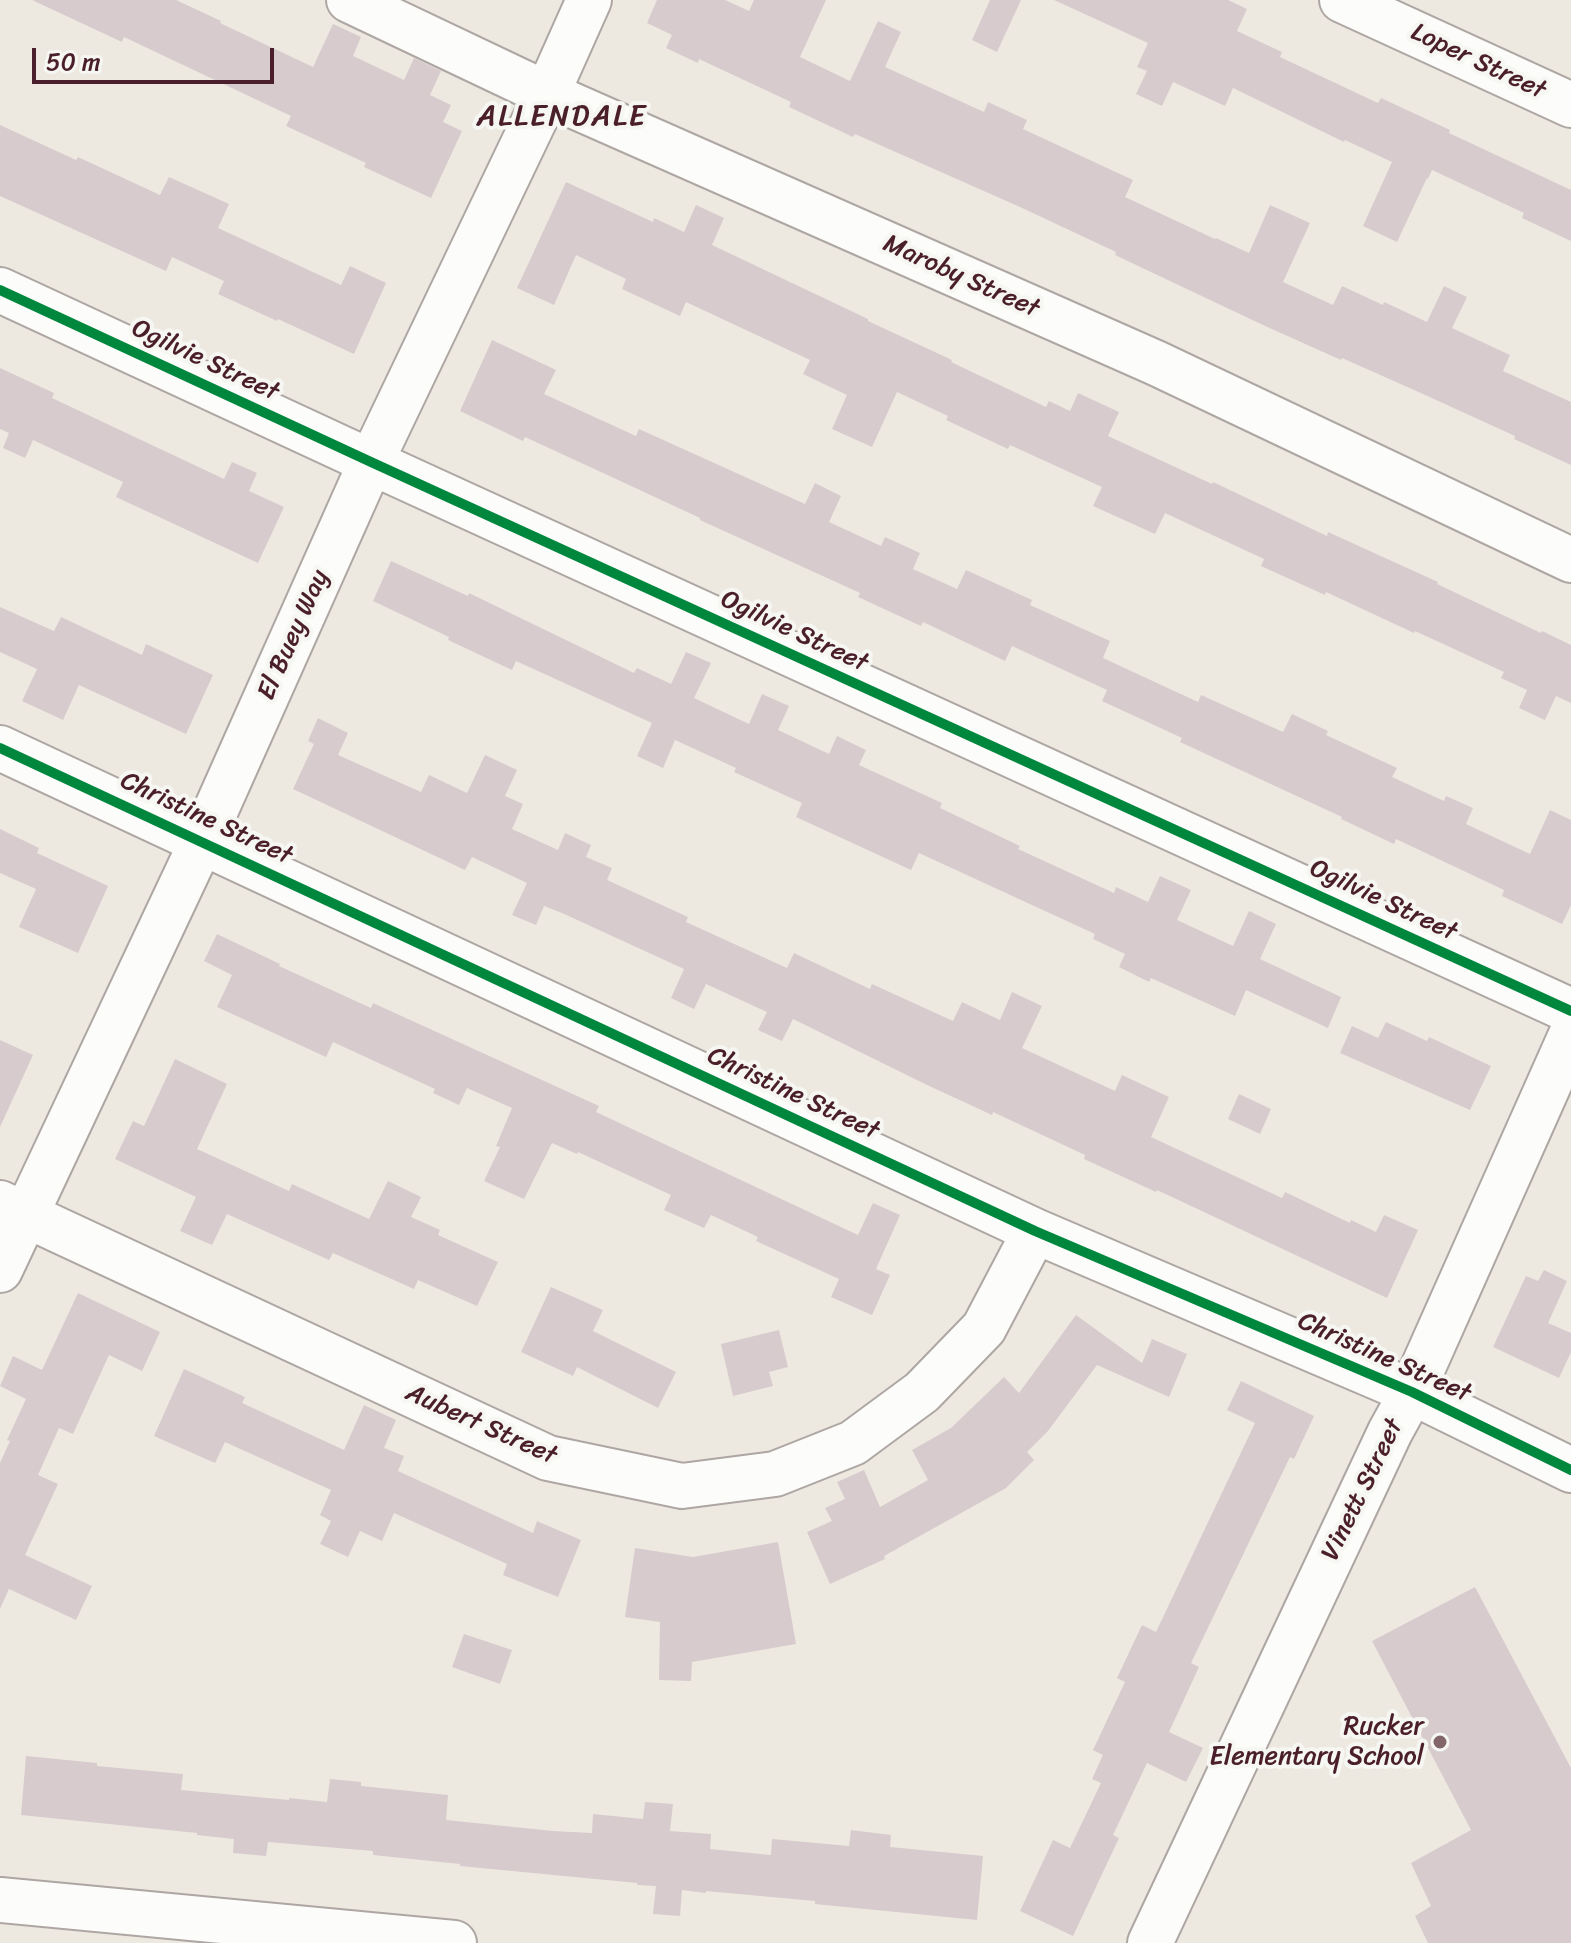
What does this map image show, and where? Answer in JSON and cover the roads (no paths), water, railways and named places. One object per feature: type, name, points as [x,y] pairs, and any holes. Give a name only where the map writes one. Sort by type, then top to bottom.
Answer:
[{"type":"street","name":"Maroby Street","points":[[349,0],[547,94],[1156,363],[1571,560]]},
{"type":"street","name":"El Buey Way","points":[[0,1270],[13,1209],[202,841],[371,462],[589,0]]},
{"type":"street","name":"Loper Street","points":[[1342,0],[1571,105]]},
{"type":"street","name":"Ogilvie Street","points":[[0,290],[1571,1011]]},
{"type":"street","name":"Christine Street","points":[[0,748],[1035,1231],[1412,1392],[1571,1470]]},
{"type":"street","name":"Vinett Street","points":[[1150,1943],[1377,1460],[1412,1392],[1571,1035]]},
{"type":"street","name":"Aubert Street","points":[[13,1209],[548,1458],[682,1486],[775,1474],[853,1443],[922,1392],[984,1328],[1035,1231]]},
{"type":"street","points":[[0,1900],[454,1943]]},
{"type":"place","name":"Rucker Elementary School","points":[[1440,1742]]},
{"type":"district","name":"ALLENDALE","points":[[562,117]]}]
